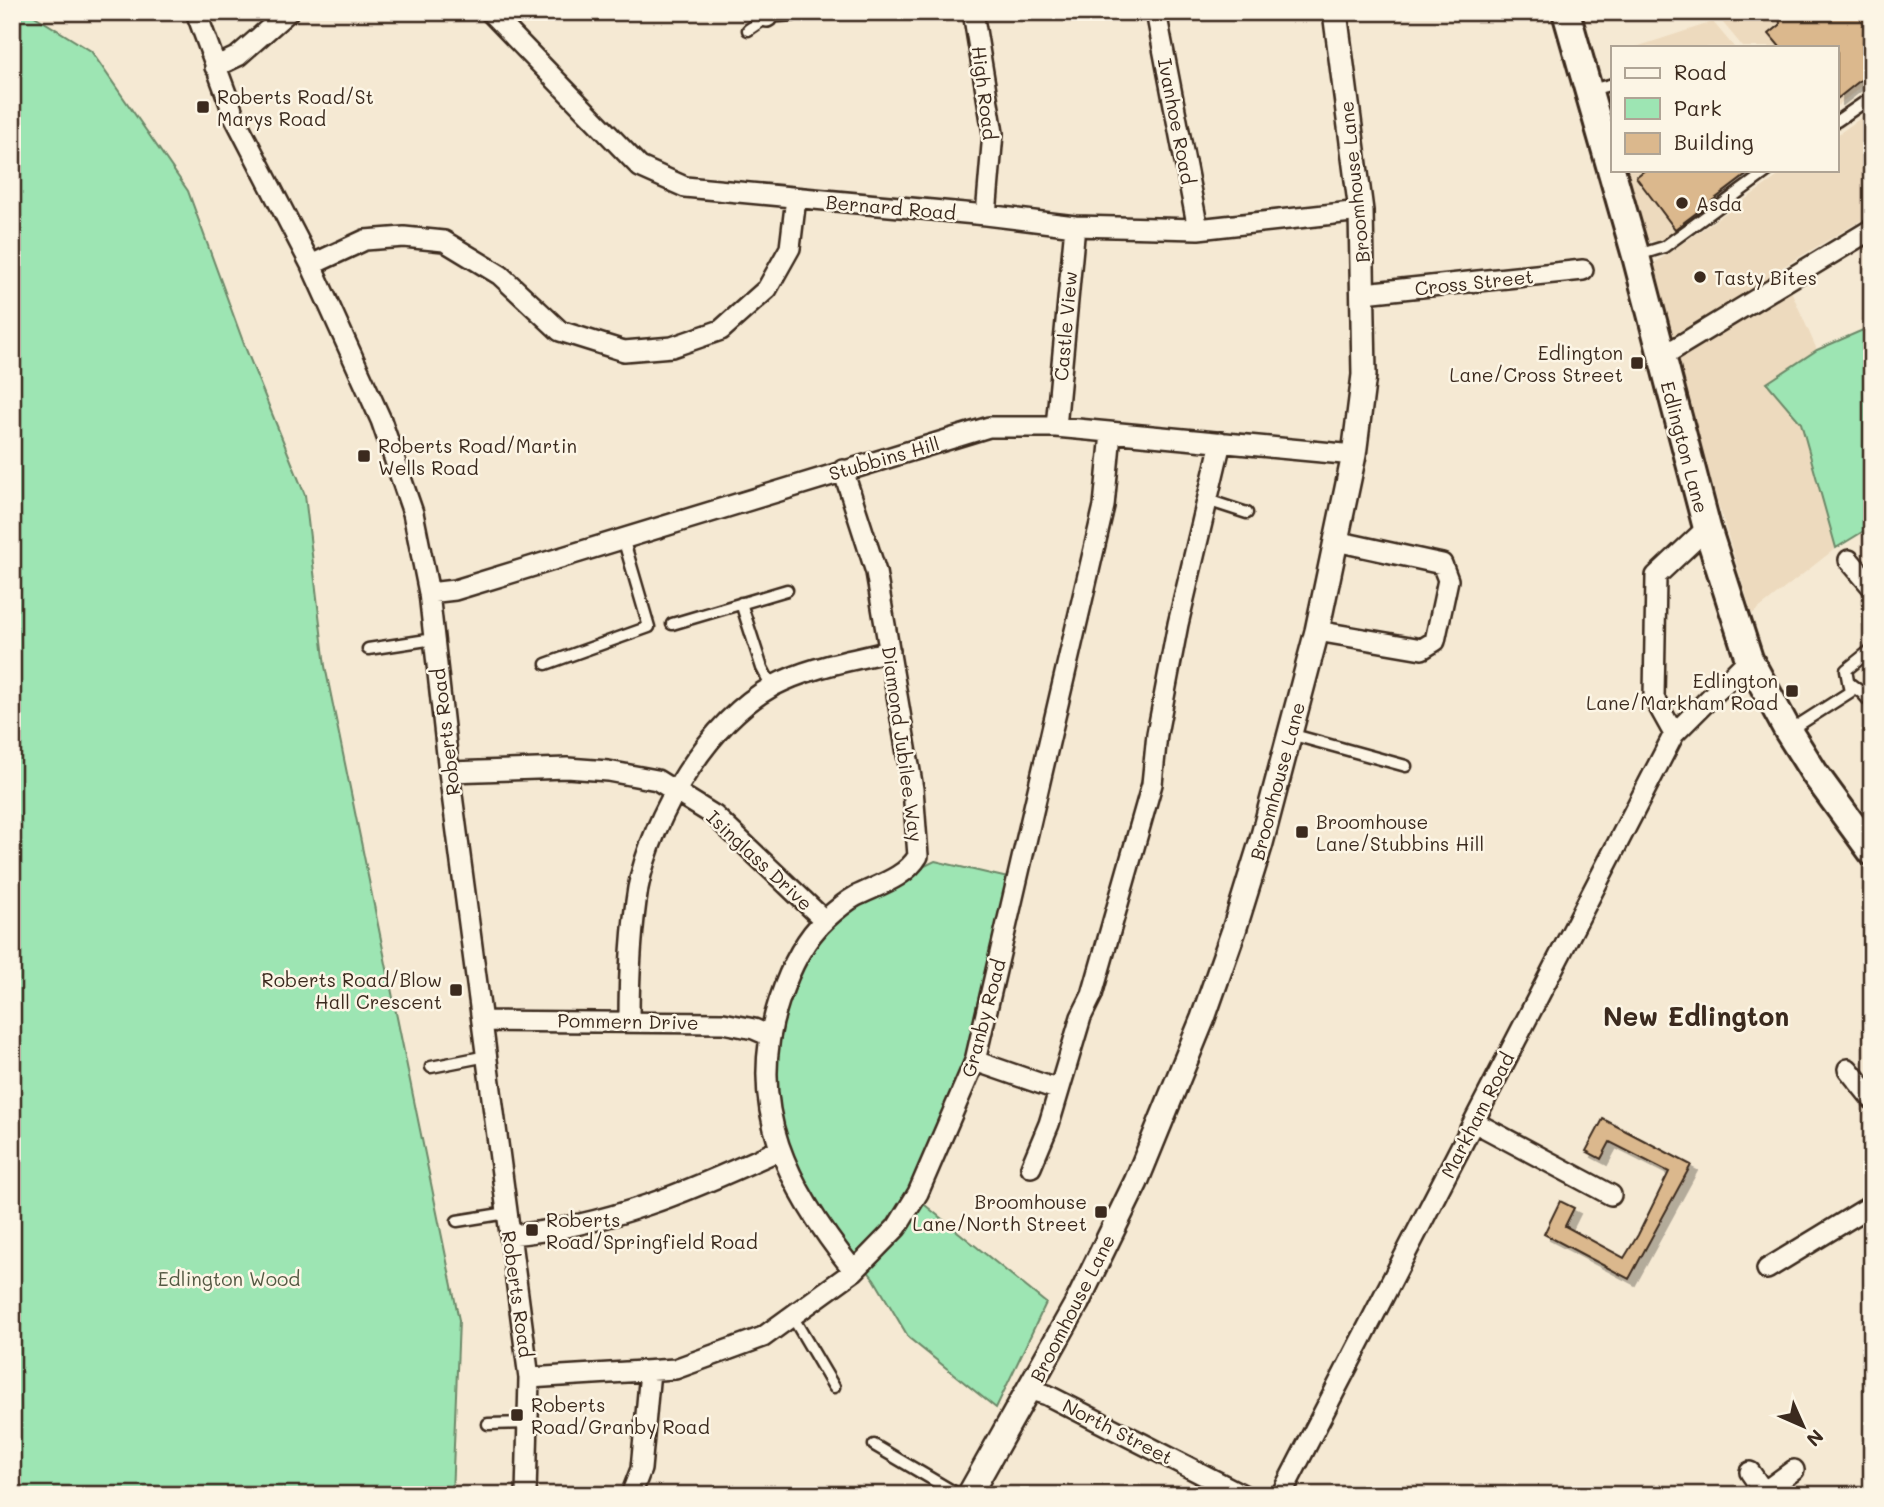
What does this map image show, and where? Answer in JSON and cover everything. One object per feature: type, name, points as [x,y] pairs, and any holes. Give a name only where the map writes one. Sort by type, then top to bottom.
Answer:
[{"type":"main road","name":"Edlington Lane","points":[[1566,12],[1600,87],[1611,139]]},
{"type":"main road","name":"Edlington Lane","points":[[1618,172],[1661,357],[1707,528],[1749,659],[1815,774],[1872,852]]},
{"type":"street","name":"Roberts Road","points":[[196,12],[235,118],[311,265],[381,420],[413,513],[429,593],[449,772],[484,1021],[529,1378],[526,1495]]},
{"type":"street","points":[[215,67],[238,56],[288,12]]},
{"type":"street","name":"High Road","points":[[973,12],[993,133],[986,215]]},
{"type":"street","name":"Ivanhoe Road","points":[[1156,12],[1198,229]]},
{"type":"street","name":"Broomhouse Lane","points":[[970,1495],[1077,1303],[1136,1182],[1203,1018],[1246,893],[1317,631],[1353,454],[1364,375],[1361,211],[1335,12]]},
{"type":"street","name":"Bernard Road","points":[[499,15],[640,167],[685,187],[1075,226],[1198,229],[1361,211]]},
{"type":"street","points":[[311,265],[365,240],[404,237],[444,241],[500,275],[560,331],[624,351],[672,347],[721,330],[766,289],[790,248],[796,198]]},
{"type":"street","name":"Castle View","points":[[1056,426],[1075,226]]},
{"type":"street","points":[[1661,357],[1872,229]]},
{"type":"street","name":"Cross Street","points":[[1364,293],[1583,270]]},
{"type":"street","name":"Stubbins Hill","points":[[429,593],[454,590],[989,427],[1056,426],[1353,454]]},
{"type":"street","name":"Granby Road","points":[[529,1378],[675,1369],[763,1337],[854,1271],[897,1227],[918,1193],[975,1061],[1104,506],[1111,433]]},
{"type":"street","points":[[1031,1167],[1049,1124],[1081,1017],[1092,995],[1152,784],[1157,734],[1178,624],[1221,442]]},
{"type":"street","name":"Diamond Jubilee Way","points":[[843,470],[876,572],[914,789],[918,856],[905,873],[854,897],[824,920],[802,949],[775,1012],[766,1059],[767,1099],[779,1150],[809,1209],[854,1271]]},
{"type":"street","points":[[1674,734],[1654,698],[1656,576],[1707,528]]},
{"type":"street","points":[[1317,631],[1422,649],[1435,641],[1448,580],[1442,564],[1336,541]]},
{"type":"street","points":[[1849,560],[1872,587]]},
{"type":"street","points":[[629,1020],[632,935],[639,886],[660,825],[677,790],[706,743],[736,711],[772,687],[805,671],[890,651]]},
{"type":"street","name":"Markham Road","points":[[1281,1495],[1674,734],[1749,659]]},
{"type":"street","name":"Isinglass Drive","points":[[449,772],[568,768],[608,771],[657,780],[715,816],[824,920]]},
{"type":"street","name":"Pommern Drive","points":[[484,1021],[629,1020],[723,1023],[747,1027],[770,1036]]},
{"type":"street","points":[[975,1061],[1059,1090]]},
{"type":"street","points":[[1848,1069],[1872,1099]]},
{"type":"street","points":[[1474,1122],[1611,1195]]},
{"type":"street","points":[[510,1235],[557,1230],[641,1208],[698,1187],[779,1150]]},
{"type":"street","points":[[1767,1269],[1872,1205]]},
{"type":"street","points":[[631,1495],[641,1469],[650,1371]]},
{"type":"street","name":"North Street","points":[[1030,1390],[1047,1395],[1243,1495]]},
{"type":"street","points":[[1750,1472],[1765,1493],[1794,1470]]},
{"type":"lane","points":[[748,30],[766,15],[794,15]]},
{"type":"lane","points":[[1839,120],[1872,97]]},
{"type":"lane","points":[[1636,256],[1664,247],[1766,172]]},
{"type":"lane","points":[[1208,500],[1247,513]]},
{"type":"lane","points":[[546,664],[649,628],[623,537]]},
{"type":"lane","points":[[672,624],[787,590]]},
{"type":"lane","points":[[741,603],[762,668],[772,687]]},
{"type":"lane","points":[[368,649],[434,639]]},
{"type":"lane","points":[[1788,731],[1850,691],[1846,670],[1872,649]]},
{"type":"lane","points":[[1849,683],[1872,705]]},
{"type":"lane","points":[[1290,734],[1406,766]]},
{"type":"lane","points":[[431,1067],[487,1056]]},
{"type":"lane","points":[[457,1221],[507,1213]]},
{"type":"lane","points":[[792,1316],[834,1387]]},
{"type":"lane","points":[[488,1424],[529,1423]]},
{"type":"lane","points":[[874,1445],[959,1495]]},
{"type":"shaded area","points":[[1714,12],[1872,12],[1872,78],[1839,104],[1839,46],[1742,46]]},
{"type":"shaded area","points":[[1713,22],[1733,46],[1639,46]]},
{"type":"shaded area","points":[[1872,110],[1872,214],[1781,268],[1817,350],[1767,383],[1801,422],[1836,548],[1752,614],[1646,269],[1784,172],[1839,172],[1839,134]]},
{"type":"shaded area","name":"Asda","points":[[1622,172],[1751,172],[1662,241],[1637,241]]},
{"type":"green space","name":"Edlington Wood","points":[[12,12],[28,12],[91,51],[188,191],[245,347],[305,495],[325,666],[459,1320],[452,1495],[12,1495]]},
{"type":"green space","points":[[1863,330],[1872,343],[1872,526],[1836,548],[1801,423],[1767,383],[1817,350]]},
{"type":"green space","points":[[935,861],[1008,878],[969,1058],[910,1193],[1046,1303],[996,1408],[909,1338],[874,1279],[816,1206],[783,1149],[771,1074],[785,989],[842,906]]},
{"type":"building","points":[[1779,12],[1872,12],[1872,71],[1839,97],[1839,46],[1779,46],[1769,34],[1780,25]]},
{"type":"building","name":"Asda","points":[[1642,172],[1750,172],[1675,229],[1636,177]]},
{"type":"building","points":[[1603,1119],[1691,1165],[1629,1279],[1544,1234],[1560,1201],[1574,1208],[1565,1226],[1624,1258],[1638,1235],[1669,1172],[1610,1142],[1601,1159],[1586,1151]]},
{"type":"place","name":"Roberts Road/St Marys Road","points":[[203,107]]},
{"type":"place","name":"Asda","points":[[1682,203]]},
{"type":"place","name":"Tasty Bites","points":[[1700,277]]},
{"type":"place","name":"Edlington Lane/Cross Street","points":[[1637,363]]},
{"type":"place","name":"Roberts Road/Martin Wells Road","points":[[364,456]]},
{"type":"place","name":"Edlington Lane/Markham Road","points":[[1792,691]]},
{"type":"place","name":"Broomhouse Lane/Stubbins Hill","points":[[1302,832]]},
{"type":"place","name":"Roberts Road/Blow Hall Crescent","points":[[456,990]]},
{"type":"place","name":"Broomhouse Lane/North Street","points":[[1101,1212]]},
{"type":"place","name":"Roberts Road/Springfield Road","points":[[532,1230]]},
{"type":"place","name":"Roberts Road/Granby Road","points":[[517,1415]]},
{"type":"district","name":"New Edlington","points":[[1696,1016]]}]
